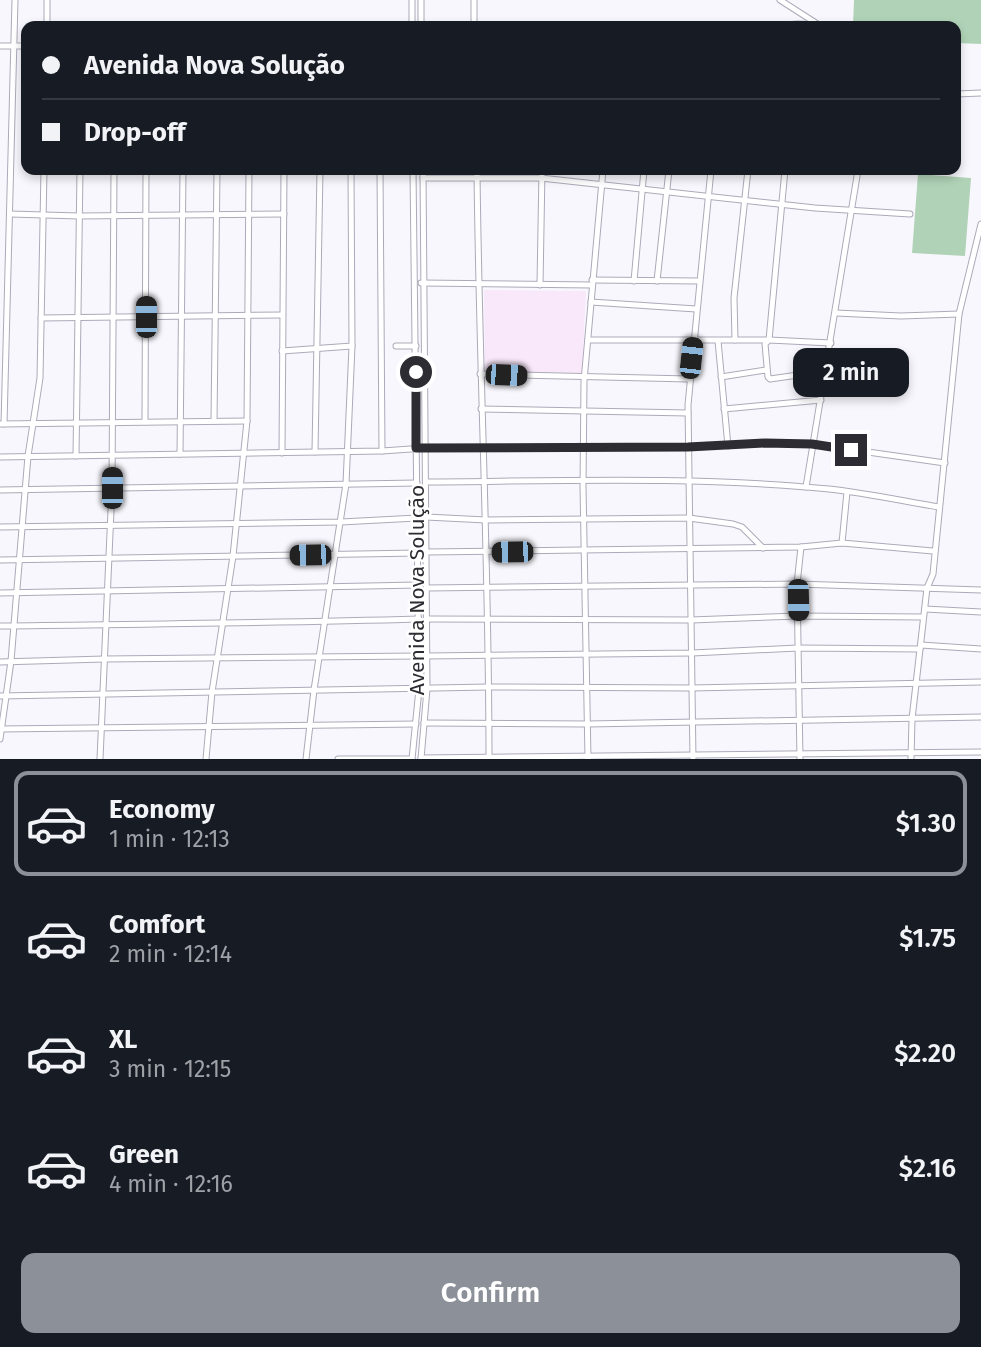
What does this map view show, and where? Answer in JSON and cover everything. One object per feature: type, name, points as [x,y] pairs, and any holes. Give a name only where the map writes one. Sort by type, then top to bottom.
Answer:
[{"type":"street","points":[[15,0],[2,424],[247,421]]},
{"type":"street","points":[[47,0],[47,21]]},
{"type":"street","points":[[412,0],[412,21]]},
{"type":"street","points":[[421,0],[421,21]]},
{"type":"street","points":[[474,0],[474,21]]},
{"type":"street","points":[[780,0],[814,21]]},
{"type":"street","points":[[0,46],[21,46]]},
{"type":"street","points":[[961,94],[981,93]]},
{"type":"street","points":[[0,739],[2,696],[10,661],[28,456],[40,379],[44,175]]},
{"type":"street","points":[[76,456],[80,175]]},
{"type":"street","points":[[100,759],[112,488],[114,175]]},
{"type":"street","points":[[145,422],[146,175]]},
{"type":"street","points":[[180,454],[183,175]]},
{"type":"street","points":[[214,421],[217,175]]},
{"type":"street","points":[[206,759],[212,692],[233,556],[247,421],[250,175]]},
{"type":"street","points":[[282,453],[284,175]]},
{"type":"street","points":[[315,452],[320,175]]},
{"type":"street","points":[[306,759],[346,484],[352,346],[351,175]]},
{"type":"street","points":[[380,175],[382,451]]},
{"type":"street","name":"Avenida Nova Solução","points":[[412,759],[419,689],[414,175]]},
{"type":"street","name":"Avenida Nova Solução","points":[[421,758],[427,689],[423,175]]},
{"type":"street","points":[[540,285],[541,175]]},
{"type":"street","points":[[588,758],[584,378],[603,175]]},
{"type":"street","points":[[634,281],[643,175]]},
{"type":"street","points":[[657,281],[668,175]]},
{"type":"street","points":[[693,757],[689,379],[710,175]]},
{"type":"street","points":[[735,340],[734,298],[747,175]]},
{"type":"street","points":[[784,175],[768,340],[765,344],[766,370],[770,379],[826,371]]},
{"type":"street","points":[[806,487],[857,175]]},
{"type":"street","points":[[423,178],[541,178],[851,211],[910,214]]},
{"type":"street","points":[[477,178],[480,374],[487,552],[489,757]]},
{"type":"street","points":[[10,214],[284,214]]},
{"type":"street","points":[[911,756],[912,719],[923,617],[927,588],[933,574],[933,551],[945,463],[959,314],[981,225]]},
{"type":"street","points":[[414,283],[540,285],[699,281]]},
{"type":"street","points":[[591,302],[696,309]]},
{"type":"street","points":[[836,313],[901,316],[959,314]]},
{"type":"street","points":[[41,318],[282,315]]},
{"type":"street","points":[[587,341],[768,340],[831,343]]},
{"type":"street","points":[[718,341],[728,446]]},
{"type":"street","points":[[282,351],[352,346]]},
{"type":"street","points":[[396,346],[416,346]]},
{"type":"street","points":[[722,377],[766,370]]},
{"type":"street","points":[[480,374],[689,379]]},
{"type":"street","points":[[724,409],[821,400]]},
{"type":"street","points":[[481,410],[688,413]]},
{"type":"street","points":[[0,457],[347,452],[416,448],[688,447],[765,443],[812,444],[945,463]]},
{"type":"street","points":[[426,482],[688,482],[806,487],[939,507]]},
{"type":"street","points":[[0,490],[417,483]]},
{"type":"street","points":[[842,543],[847,492]]},
{"type":"street","points":[[426,517],[485,520],[689,518],[743,527],[763,548]]},
{"type":"street","points":[[0,527],[341,522],[417,518]]},
{"type":"street","points":[[427,552],[763,548],[842,543],[933,551]]},
{"type":"street","points":[[800,757],[797,584],[801,547]]},
{"type":"street","points":[[0,560],[418,553]]},
{"type":"street","points":[[427,588],[797,584],[981,590]]},
{"type":"street","points":[[0,593],[418,585]]},
{"type":"street","points":[[925,609],[981,612]]},
{"type":"street","points":[[427,619],[923,617]]},
{"type":"street","points":[[0,626],[222,625],[419,619]]},
{"type":"street","points":[[426,656],[692,653],[798,648],[981,649]]},
{"type":"street","points":[[0,662],[419,656]]},
{"type":"street","points":[[2,696],[981,682]]},
{"type":"street","points":[[424,723],[588,724],[981,717]]},
{"type":"street","points":[[1,729],[416,724]]},
{"type":"street","points":[[421,758],[946,756],[981,752]]},
{"type":"street","points":[[338,759],[412,759]]},
{"type":"shaded area","points":[[484,290],[586,291],[582,373],[485,371]]},
{"type":"green space","points":[[854,0],[981,0],[981,44],[961,43],[961,21],[853,21]]},
{"type":"green space","points":[[918,175],[971,178],[965,256],[912,253]]},
{"type":"route","points":[[416,372],[416,448],[688,447],[765,443],[812,444],[851,450]]}]
